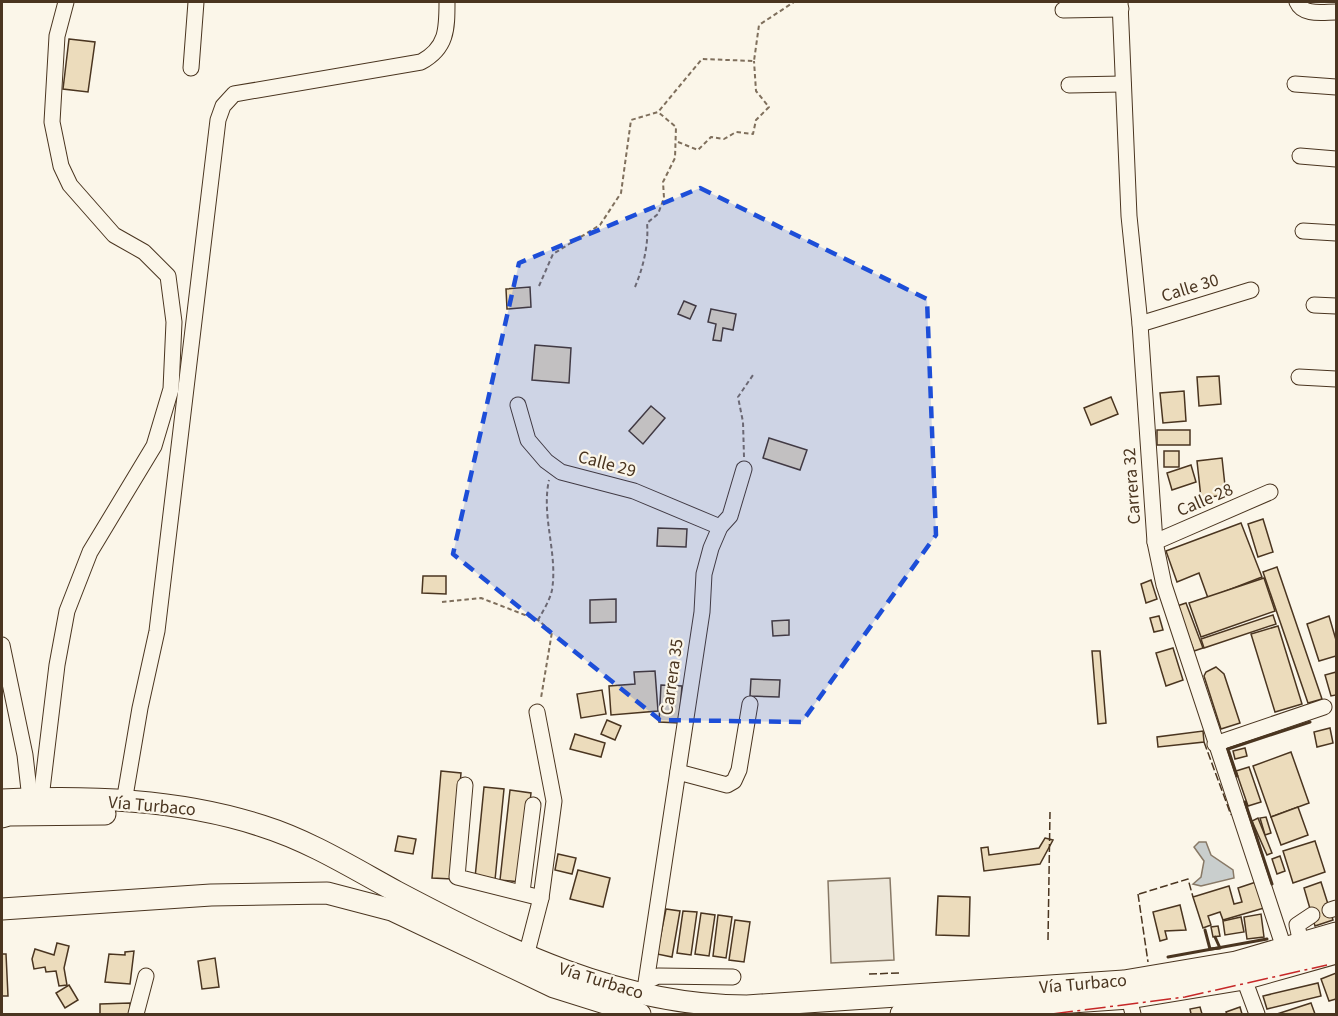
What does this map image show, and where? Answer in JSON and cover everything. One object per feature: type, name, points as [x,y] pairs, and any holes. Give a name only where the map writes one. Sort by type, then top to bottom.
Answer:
[{"type":"highway","name":"Vía Turbaco","points":[[2,800],[36,798],[170,805],[214,812],[264,826],[310,845],[526,956],[598,984],[644,997]]},
{"type":"highway","points":[[2,817],[9,815],[138,814],[170,805]]},
{"type":"highway","points":[[2,896],[15,898],[191,884],[211,895]]},
{"type":"highway","name":"Vía Turbaco","points":[[2,909],[211,895],[327,893],[392,910],[554,987],[709,1006],[747,1006],[1112,982],[1236,962],[1290,937],[1336,933]]},
{"type":"highway","name":"Vía Turbaco","points":[[901,1014],[1131,1006],[1336,954]]},
{"type":"street","points":[[36,798],[67,611],[90,552],[154,446],[171,389],[174,322],[168,276],[144,252],[114,236],[70,185],[61,166],[55,147],[52,122],[57,36],[66,2]]},
{"type":"street","points":[[191,68],[196,2]]},
{"type":"street","points":[[124,802],[140,708],[157,631],[218,120],[223,106],[234,94],[421,62],[436,54],[443,43],[447,2]]},
{"type":"street","points":[[1298,4],[1309,11],[1336,12]]},
{"type":"street","points":[[1063,10],[1120,5]]},
{"type":"street","name":"Carrera 32","points":[[1120,5],[1129,216],[1140,324],[1155,542],[1164,585],[1215,744],[1290,937]]},
{"type":"street","points":[[1069,85],[1123,84]]},
{"type":"street","points":[[1295,84],[1336,87]]},
{"type":"street","points":[[1300,156],[1336,159]]},
{"type":"street","points":[[1303,231],[1336,233]]},
{"type":"street","name":"Calle 30","points":[[1140,324],[1251,290]]},
{"type":"street","points":[[1314,305],[1336,306]]},
{"type":"street","points":[[1299,377],[1336,379]]},
{"type":"street","name":"Calle 29","points":[[518,405],[528,440],[554,468],[561,472],[634,491],[694,514],[720,528]]},
{"type":"street","name":"Carrera 35","points":[[644,997],[702,612],[704,574],[720,528],[730,516],[744,469]]},
{"type":"street","name":"Calle 28","points":[[1155,542],[1270,492]]},
{"type":"street","points":[[2,645],[36,798]]},
{"type":"street","points":[[678,772],[727,785],[734,782],[739,770],[750,704]]},
{"type":"street","points":[[1215,744],[1324,707]]},
{"type":"street","points":[[526,956],[541,898],[554,801],[537,712]]},
{"type":"street","points":[[465,785],[457,877],[541,898]]},
{"type":"street","points":[[522,892],[533,805]]},
{"type":"street","points":[[1290,937],[1312,915]]},
{"type":"street","points":[[136,1014],[146,976]]},
{"type":"street","points":[[644,997],[658,976],[733,977]]},
{"type":"street","points":[[1244,979],[1257,1014]]},
{"type":"path","points":[[678,142],[698,150],[711,137],[724,139],[736,132],[753,134],[756,120],[769,107],[756,91],[754,61],[759,25],[794,2]]},
{"type":"path","points":[[539,286],[553,254],[600,225],[621,193],[631,120],[658,112],[702,59],[754,61]]},
{"type":"path","points":[[635,287],[648,236],[647,223],[658,214],[664,198],[663,182],[675,158],[678,142],[676,128],[658,112]]},
{"type":"path","points":[[744,469],[743,422],[738,397],[753,375]]},
{"type":"path","points":[[538,620],[552,593],[554,561],[546,501],[548,481],[554,468]]},
{"type":"path","points":[[442,602],[482,598],[538,620],[552,632],[545,686],[537,712]]},
{"type":"highlighted area","points":[[700,188],[927,299],[936,535],[802,722],[660,720],[453,554],[519,263]]},
{"type":"shaded area","points":[[1199,842],[1206,842],[1211,855],[1233,870],[1234,878],[1201,886],[1193,884],[1201,877],[1204,861],[1194,847]]},
{"type":"shaded area","points":[[890,878],[894,960],[831,963],[828,881]]},
{"type":"building","points":[[69,39],[95,42],[88,92],[63,89]]},
{"type":"building","points":[[530,287],[531,307],[507,309],[506,289]]},
{"type":"building","points":[[684,301],[696,306],[690,319],[678,314]]},
{"type":"building","points":[[711,309],[736,314],[733,330],[723,328],[721,341],[713,340],[716,324],[708,322]]},
{"type":"building","points":[[535,345],[571,348],[569,383],[532,380]]},
{"type":"building","points":[[1219,376],[1221,404],[1199,406],[1197,377]]},
{"type":"building","points":[[1184,391],[1186,421],[1163,423],[1160,393]]},
{"type":"building","points":[[1111,397],[1118,414],[1091,425],[1084,408]]},
{"type":"building","points":[[651,406],[665,418],[643,444],[629,431]]},
{"type":"building","points":[[1157,430],[1190,430],[1190,445],[1157,445]]},
{"type":"building","points":[[769,438],[807,450],[800,470],[763,458]]},
{"type":"building","points":[[1164,451],[1179,451],[1179,467],[1164,467]]},
{"type":"building","points":[[1222,458],[1226,495],[1201,498],[1197,461]]},
{"type":"building","points":[[1191,465],[1196,482],[1172,490],[1167,473]]},
{"type":"building","points":[[1263,519],[1273,552],[1258,557],[1248,524]]},
{"type":"building","points":[[1241,523],[1262,577],[1208,598],[1199,573],[1177,582],[1166,551]]},
{"type":"building","points":[[658,528],[687,529],[686,547],[657,546]]},
{"type":"building","points":[[1277,567],[1322,699],[1308,703],[1263,572]]},
{"type":"building","points":[[423,576],[446,576],[446,594],[422,593]]},
{"type":"building","points":[[1264,578],[1275,611],[1201,637],[1189,603]]},
{"type":"building","points":[[1151,580],[1157,599],[1146,603],[1141,584]]},
{"type":"building","points":[[616,599],[616,622],[590,623],[590,600]]},
{"type":"building","points":[[1186,603],[1203,648],[1194,651],[1177,606]]},
{"type":"building","points":[[1273,615],[1276,624],[1204,648],[1201,639]]},
{"type":"building","points":[[1159,616],[1163,630],[1154,632],[1150,618]]},
{"type":"building","points":[[1329,616],[1336,640],[1336,656],[1319,661],[1307,624]]},
{"type":"building","points":[[789,620],[789,635],[773,636],[772,621]]},
{"type":"building","points":[[1278,626],[1302,704],[1275,712],[1251,634]]},
{"type":"building","points":[[1173,648],[1183,680],[1166,686],[1156,653]]},
{"type":"building","points":[[1092,651],[1100,651],[1106,723],[1098,724]]},
{"type":"building","points":[[1216,667],[1224,674],[1240,723],[1221,729],[1204,676],[1206,672]]},
{"type":"building","points":[[655,671],[658,711],[611,715],[609,686],[635,684],[634,672]]},
{"type":"building","points":[[1336,672],[1336,695],[1331,696],[1325,675]]},
{"type":"building","points":[[751,679],[780,680],[779,697],[750,696]]},
{"type":"building","points":[[661,685],[682,686],[679,723],[659,722]]},
{"type":"building","points":[[602,690],[606,714],[581,718],[577,694]]},
{"type":"building","points":[[607,720],[621,726],[615,740],[601,734]]},
{"type":"building","points":[[1330,728],[1333,743],[1317,747],[1314,732]]},
{"type":"building","points":[[1203,731],[1204,742],[1158,747],[1157,737]]},
{"type":"building","points":[[575,734],[605,743],[601,757],[570,749]]},
{"type":"building","points":[[1245,748],[1247,756],[1235,759],[1233,751]]},
{"type":"building","points":[[1291,752],[1309,803],[1271,817],[1253,766]]},
{"type":"building","points":[[1249,767],[1261,802],[1248,806],[1236,771]]},
{"type":"building","points":[[441,771],[461,773],[452,879],[432,878]]},
{"type":"building","points":[[484,787],[504,789],[495,880],[475,878]]},
{"type":"building","points":[[510,790],[531,793],[521,882],[500,880]]},
{"type":"building","points":[[1298,807],[1308,835],[1281,845],[1271,817]]},
{"type":"building","points":[[1266,817],[1271,833],[1265,835],[1260,818]]},
{"type":"building","points":[[1258,818],[1272,853],[1267,855],[1252,821]]},
{"type":"building","points":[[398,836],[416,839],[413,854],[395,851]]},
{"type":"building","points":[[1045,838],[1053,840],[1040,864],[984,871],[981,848],[988,847],[989,855],[1039,848]]},
{"type":"building","points":[[1315,841],[1325,872],[1293,883],[1283,851]]},
{"type":"building","points":[[558,854],[576,858],[572,874],[555,870]]},
{"type":"building","points":[[1280,856],[1285,871],[1277,874],[1272,859]]},
{"type":"building","points":[[578,870],[610,878],[603,907],[570,899]]},
{"type":"building","points":[[1256,882],[1264,908],[1223,920],[1220,912],[1208,916],[1211,925],[1203,928],[1193,897],[1229,886],[1234,904],[1242,902],[1238,888]]},
{"type":"building","points":[[1321,882],[1333,920],[1315,926],[1304,888]]},
{"type":"building","points":[[938,896],[970,897],[969,936],[936,935]]},
{"type":"building","points":[[1180,905],[1186,930],[1165,931],[1167,939],[1160,941],[1153,912]]},
{"type":"building","points":[[666,909],[680,911],[672,957],[657,954]]},
{"type":"building","points":[[683,911],[697,912],[691,955],[677,953]]},
{"type":"building","points":[[701,913],[715,915],[709,956],[695,954]]},
{"type":"building","points":[[1261,914],[1264,937],[1247,939],[1244,917]]},
{"type":"building","points":[[718,915],[732,917],[726,958],[713,956]]},
{"type":"building","points":[[1241,917],[1244,932],[1225,935],[1223,921]]},
{"type":"building","points":[[735,920],[750,922],[744,962],[729,960]]},
{"type":"building","points":[[1218,926],[1220,936],[1213,937],[1211,927]]},
{"type":"building","points":[[57,943],[69,946],[64,968],[67,985],[59,986],[56,971],[46,972],[45,967],[34,969],[32,959],[35,949],[54,955]]},
{"type":"building","points":[[134,951],[130,984],[105,982],[109,954],[125,955],[125,952]]},
{"type":"building","points":[[2,954],[6,954],[8,996],[2,996]]},
{"type":"building","points":[[215,958],[219,987],[202,989],[198,961]]},
{"type":"building","points":[[1336,973],[1336,999],[1329,1001],[1321,979]]},
{"type":"building","points":[[1318,983],[1321,996],[1267,1009],[1263,996]]},
{"type":"building","points":[[69,985],[78,1000],[65,1008],[56,993]]},
{"type":"building","points":[[130,1003],[131,1014],[100,1014],[100,1004]]},
{"type":"building","points":[[1311,1003],[1315,1014],[1277,1014]]},
{"type":"building","points":[[1200,1007],[1202,1014],[1191,1014],[1190,1009]]},
{"type":"building","points":[[1240,1007],[1242,1014],[1227,1014],[1226,1012]]},
{"type":"fence","points":[[1204,742],[1231,815]]},
{"type":"fence","points":[[1048,940],[1050,812]]},
{"type":"fence","points":[[1139,894],[1188,879],[1193,897]]},
{"type":"fence","points":[[1138,894],[1148,962]]},
{"type":"fence","points":[[869,974],[899,973]]},
{"type":"wall","points":[[1237,776],[1228,749],[1310,722]]},
{"type":"wall","points":[[1245,802],[1272,884]]},
{"type":"wall","points":[[1205,930],[1210,949],[1220,948],[1215,937]]},
{"type":"wall","points":[[1168,957],[1267,939]]},
{"type":"power","points":[[1052,1014],[1185,997],[1327,965]]}]
